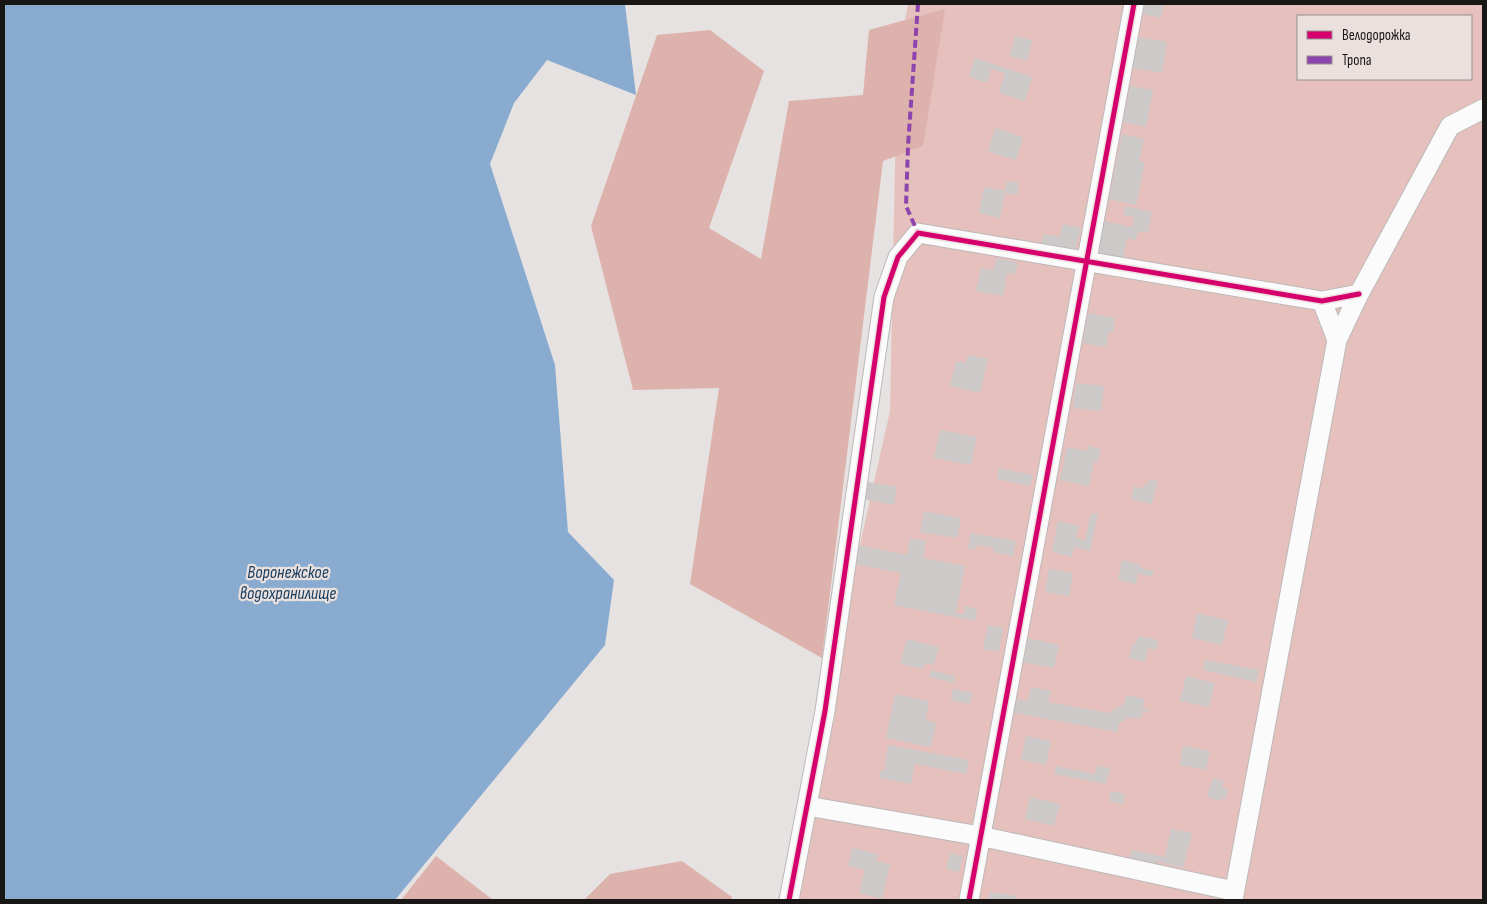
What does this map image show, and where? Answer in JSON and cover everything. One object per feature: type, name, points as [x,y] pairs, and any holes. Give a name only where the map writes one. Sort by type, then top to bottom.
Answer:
[{"type":"street","points":[[969,900],[1134,4]]},
{"type":"street","points":[[807,806],[980,836],[1234,896],[1337,340],[1359,294],[1450,126],[1483,109]]},
{"type":"street","points":[[789,900],[827,701],[884,297],[898,257],[918,233],[1322,301],[1359,294]]},
{"type":"street","points":[[1322,301],[1337,340]]},
{"type":"shaded area","points":[[908,4],[1483,4],[1483,900],[780,900],[890,411],[897,66]]},
{"type":"shaded area","points":[[945,9],[923,146],[883,161],[822,658],[690,584],[719,388],[633,390],[591,226],[657,35],[710,30],[764,71],[709,228],[761,259],[789,101],[863,95],[869,30]]},
{"type":"shaded area","points":[[436,856],[493,900],[401,900]]},
{"type":"shaded area","points":[[682,861],[732,897],[731,900],[584,900],[610,874]]},
{"type":"water","name":"Воронежское водохранилище","points":[[4,4],[625,4],[636,95],[547,60],[514,103],[490,164],[555,365],[568,532],[614,580],[605,645],[395,900],[4,900]]},
{"type":"building","points":[[1140,4],[1164,4],[1161,18],[1138,13]]},
{"type":"building","points":[[1015,36],[1032,40],[1027,61],[1010,56]]},
{"type":"building","points":[[1137,37],[1167,42],[1162,73],[1132,68]]},
{"type":"building","points":[[975,58],[1032,77],[1025,101],[999,93],[1005,73],[991,69],[987,83],[969,77]]},
{"type":"building","points":[[1130,86],[1153,90],[1146,127],[1123,122]]},
{"type":"building","points":[[995,128],[1023,137],[1016,160],[988,152]]},
{"type":"building","points":[[1122,134],[1144,139],[1139,161],[1145,162],[1136,205],[1109,199]]},
{"type":"building","points":[[1007,181],[1019,183],[1017,195],[1005,193],[1000,218],[979,213],[984,187],[1005,191]]},
{"type":"building","points":[[1125,206],[1152,212],[1148,233],[1138,231],[1136,240],[1127,238],[1123,260],[1097,255],[1104,221],[1132,227],[1134,217],[1123,215]]},
{"type":"building","points":[[1063,224],[1081,228],[1075,251],[1041,244],[1044,234],[1060,237]]},
{"type":"building","points":[[996,258],[1018,263],[1015,274],[1007,273],[1003,296],[976,291],[981,268],[994,270]]},
{"type":"building","points":[[1088,313],[1115,318],[1113,332],[1109,332],[1106,347],[1083,343]]},
{"type":"building","points":[[968,355],[988,359],[980,393],[950,386],[956,361],[966,363]]},
{"type":"building","points":[[1076,383],[1104,386],[1101,411],[1073,408]]},
{"type":"building","points":[[940,430],[977,437],[971,465],[934,458]]},
{"type":"building","points":[[1088,446],[1101,449],[1098,462],[1094,461],[1089,486],[1060,480],[1067,447],[1087,451]]},
{"type":"building","points":[[999,468],[1033,475],[1030,486],[997,479]]},
{"type":"building","points":[[1150,479],[1158,481],[1152,504],[1131,499],[1134,486],[1143,489],[1145,483],[1148,484]]},
{"type":"building","points":[[862,481],[897,487],[894,505],[859,498]]},
{"type":"building","points":[[924,511],[961,518],[957,538],[920,532]]},
{"type":"building","points":[[1091,513],[1098,514],[1090,551],[1074,547],[1072,557],[1052,552],[1058,521],[1079,526],[1076,538],[1085,540]]},
{"type":"building","points":[[971,533],[1016,541],[1013,556],[993,552],[994,548],[976,545],[975,549],[968,548]]},
{"type":"building","points":[[910,538],[926,541],[923,558],[965,566],[956,613],[964,614],[965,606],[977,609],[975,621],[894,605],[901,573],[849,563],[853,544],[907,555]]},
{"type":"building","points":[[1122,560],[1154,571],[1152,577],[1138,573],[1136,584],[1118,580]]},
{"type":"building","points":[[1049,569],[1073,573],[1069,596],[1045,592]]},
{"type":"building","points":[[1197,613],[1228,620],[1222,645],[1192,638]]},
{"type":"building","points":[[988,625],[1003,628],[999,652],[983,649]]},
{"type":"building","points":[[1138,636],[1158,640],[1156,650],[1148,648],[1145,662],[1129,658],[1132,644],[1136,645]]},
{"type":"building","points":[[1027,638],[1059,645],[1054,668],[1022,662]]},
{"type":"building","points":[[907,639],[939,647],[934,665],[925,663],[923,669],[900,664]]},
{"type":"building","points":[[1205,660],[1259,670],[1256,682],[1203,670]]},
{"type":"building","points":[[931,670],[955,676],[954,683],[929,677]]},
{"type":"building","points":[[1186,676],[1215,683],[1209,707],[1180,701]]},
{"type":"building","points":[[1031,687],[1051,691],[1048,702],[1108,713],[1124,704],[1126,695],[1145,699],[1143,708],[1148,709],[1148,712],[1143,711],[1142,718],[1128,718],[1119,723],[1117,732],[1010,712],[1012,698],[1028,701]]},
{"type":"building","points":[[953,689],[973,693],[970,704],[951,700]]},
{"type":"building","points":[[895,694],[929,701],[926,720],[936,723],[931,747],[886,738]]},
{"type":"building","points":[[1026,736],[1051,741],[1046,765],[1021,760]]},
{"type":"building","points":[[888,745],[969,760],[966,774],[915,764],[911,784],[879,778],[881,770],[884,771]]},
{"type":"building","points":[[1183,746],[1210,751],[1206,770],[1180,765]]},
{"type":"building","points":[[1056,766],[1095,774],[1096,766],[1110,768],[1106,784],[1054,774]]},
{"type":"building","points":[[1213,778],[1224,781],[1222,787],[1228,790],[1225,800],[1221,798],[1220,801],[1207,797]]},
{"type":"building","points":[[1111,791],[1125,794],[1123,804],[1109,801]]},
{"type":"building","points":[[1030,797],[1060,804],[1054,826],[1025,819]]},
{"type":"building","points":[[1171,829],[1192,833],[1183,868],[1157,861],[1155,871],[1128,864],[1132,850],[1165,857]]},
{"type":"building","points":[[852,848],[878,854],[876,861],[890,864],[882,899],[859,893],[865,870],[848,866]]},
{"type":"building","points":[[950,853],[963,856],[959,872],[946,869]]},
{"type":"building","points":[[990,892],[1016,896],[1015,900],[988,900]]},
{"type":"marked path","points":[[918,4],[908,146],[906,206],[918,233]]},
{"type":"cycle path","points":[[969,900],[1134,4]]},
{"type":"cycle path","points":[[789,900],[825,711],[884,297],[898,257],[918,233],[1322,301],[1359,294]]}]
